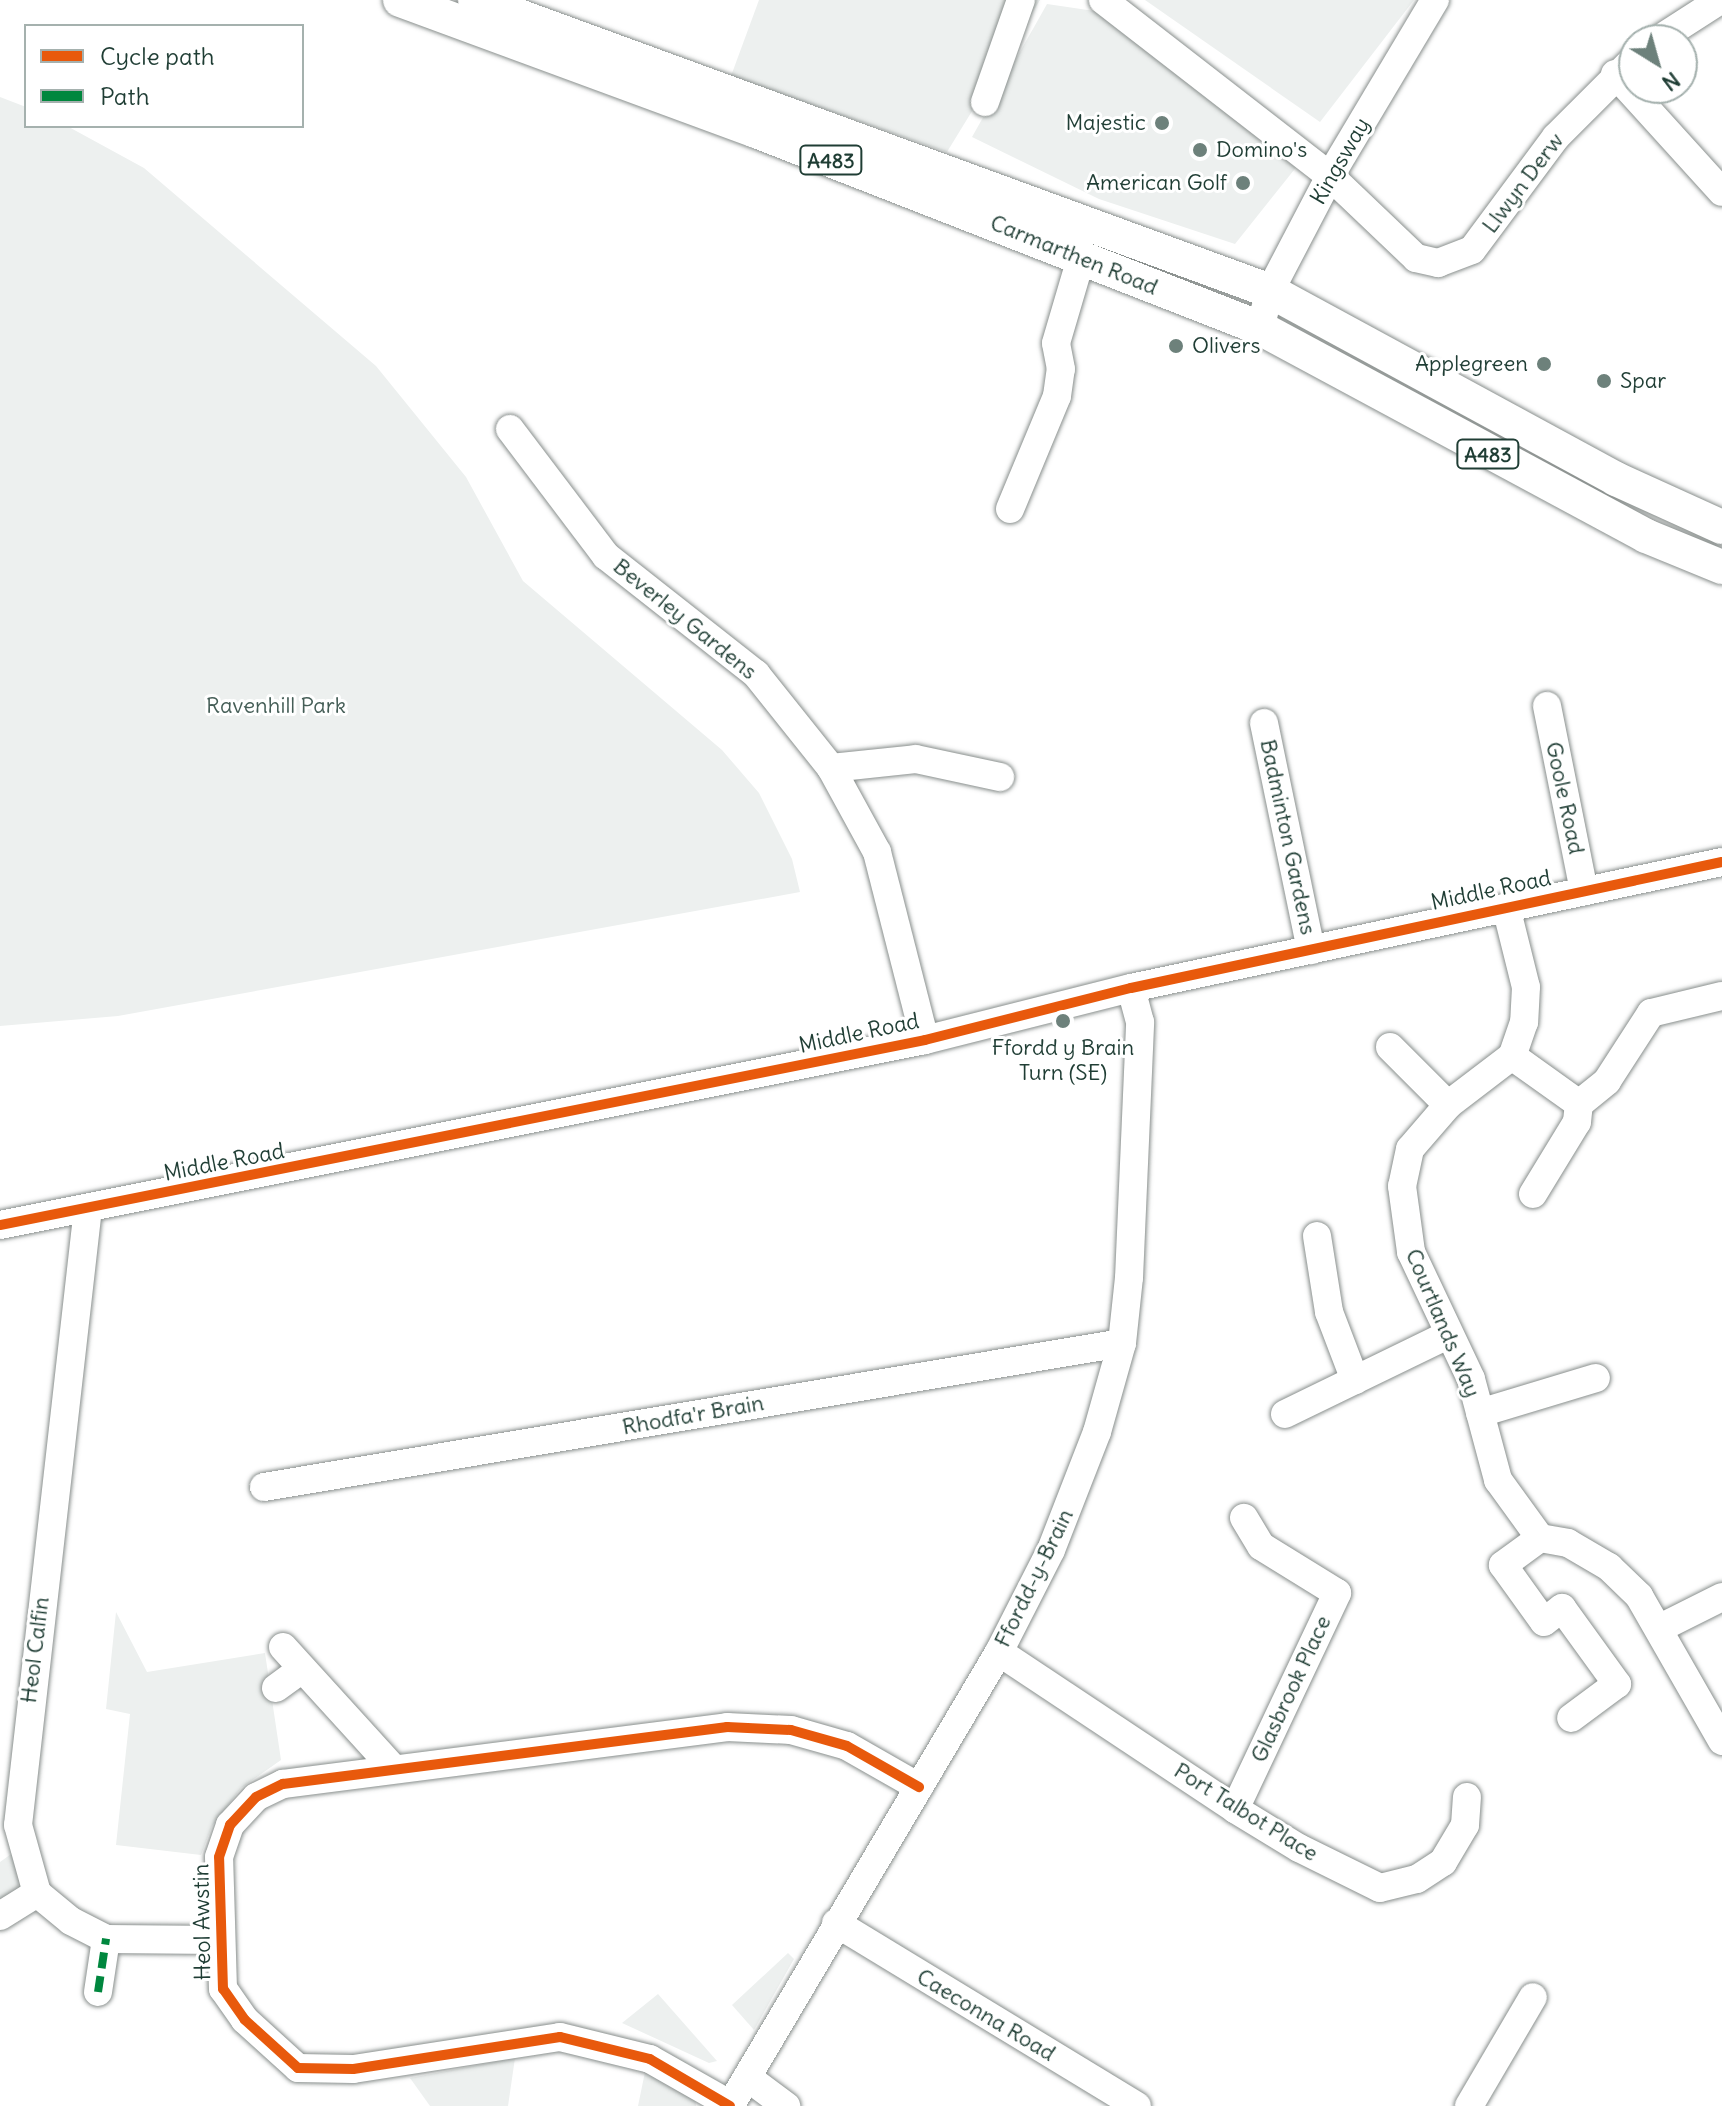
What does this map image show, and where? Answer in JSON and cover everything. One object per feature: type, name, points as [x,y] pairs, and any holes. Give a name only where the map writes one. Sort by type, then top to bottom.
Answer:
[{"type":"main road","name":"Carmarthen Road","points":[[400,0],[1260,328],[1646,536],[1722,567]]},
{"type":"main road","name":"Carmarthen Road","points":[[475,0],[1270,291],[1616,479],[1722,527]]},
{"type":"street","points":[[985,102],[1021,0]]},
{"type":"street","name":"Llwyn Derw","points":[[1103,0],[1330,176],[1416,258],[1450,260],[1472,250],[1556,137],[1618,73]]},
{"type":"street","name":"Kingsway","points":[[1260,328],[1270,291],[1330,176],[1435,0]]},
{"type":"street","points":[[1683,24],[1720,0]]},
{"type":"street","points":[[1653,104],[1722,192]]},
{"type":"street","points":[[1010,509],[1057,396],[1061,369],[1056,343],[1081,258]]},
{"type":"street","name":"Beverley Gardens","points":[[510,429],[606,556],[756,674],[831,768],[877,852],[925,1040]]},
{"type":"street","name":"Goole Road","points":[[1547,706],[1584,891]]},
{"type":"street","name":"Badminton Gardens","points":[[1264,723],[1311,950]]},
{"type":"street","points":[[831,768],[916,759],[1000,777]]},
{"type":"street","name":"Middle Road","points":[[0,1225],[925,1040],[1131,988],[1722,862]]},
{"type":"street","points":[[1506,907],[1526,987],[1524,1022],[1512,1056],[1579,1104]]},
{"type":"street","name":"Ffordd-y-Brain","points":[[731,2106],[836,1923],[999,1652],[1071,1501],[1122,1343],[1133,1223],[1140,1022],[1131,988]]},
{"type":"street","points":[[1533,1194],[1577,1122],[1579,1104],[1607,1081],[1651,1013],[1722,996]]},
{"type":"street","points":[[1390,1047],[1448,1105]]},
{"type":"street","name":"Courtlands Way","points":[[1512,1056],[1448,1105],[1410,1149],[1402,1186],[1411,1252],[1471,1379],[1498,1480],[1540,1538]]},
{"type":"street","name":"Heol Calfin","points":[[37,1893],[18,1825],[18,1788],[88,1208]]},
{"type":"street","points":[[1317,1236],[1329,1312],[1355,1380]]},
{"type":"street","points":[[1285,1414],[1448,1335]]},
{"type":"street","name":"Rhodfa'r Brain","points":[[264,1487],[1122,1343]]},
{"type":"street","points":[[1480,1413],[1596,1378]]},
{"type":"street","name":"Glasbrook Place","points":[[1235,1809],[1337,1593],[1261,1546],[1244,1518]]},
{"type":"street","points":[[1571,1718],[1617,1684],[1562,1608],[1544,1622],[1503,1565],[1540,1538],[1568,1543],[1609,1567],[1662,1627],[1722,1741]]},
{"type":"street","points":[[1662,1627],[1722,1597]]},
{"type":"street","points":[[283,1647],[393,1768]]},
{"type":"street","name":"Port Talbot Place","points":[[999,1652],[1235,1809],[1299,1848],[1380,1888],[1417,1879],[1443,1862],[1465,1825],[1467,1797]]},
{"type":"street","points":[[276,1688],[302,1669]]},
{"type":"street","name":"Heol Awstin","points":[[731,2106],[650,2059],[560,2037],[353,2069],[298,2068],[245,2020],[223,1989],[219,1857],[230,1825],[256,1797],[283,1784],[727,1727],[791,1730],[847,1746],[919,1787]]},
{"type":"street","points":[[0,1916],[37,1893],[106,1939],[220,1940]]},
{"type":"street","name":"Caeconna Road","points":[[836,1923],[1137,2106]]},
{"type":"street","points":[[98,1992],[106,1939]]},
{"type":"street","points":[[1469,2106],[1533,1997]]},
{"type":"street","points":[[747,2077],[786,2106]]},
{"type":"shaded area","points":[[759,0],[1040,0],[947,152],[731,76]]},
{"type":"shaded area","points":[[1145,0],[1414,0],[1320,122]]},
{"type":"shaded area","points":[[1047,4],[1108,13],[1298,165],[1235,244],[1099,199],[972,137]]},
{"type":"shaded area","name":"Ravenhill Park","points":[[0,97],[24,106],[24,128],[71,128],[144,168],[376,366],[466,477],[523,581],[722,750],[759,793],[792,859],[800,892],[118,1016],[0,1026]]},
{"type":"shaded area","points":[[116,1612],[147,1672],[265,1653],[281,1760],[241,1788],[212,1826],[201,1855],[116,1845],[130,1714],[106,1709]]},
{"type":"shaded area","points":[[14,1852],[21,1875],[16,1892],[0,1901],[0,1862]]},
{"type":"shaded area","points":[[788,1953],[794,1959],[754,2030],[732,2005]]},
{"type":"shaded area","points":[[658,1994],[717,2061],[709,2063],[622,2023]]},
{"type":"shaded area","points":[[515,2058],[508,2106],[430,2106],[410,2078]]},
{"type":"shaded area","points":[[645,2072],[695,2097],[696,2106],[638,2106]]},
{"type":"marked path","points":[[98,1992],[106,1939]]},
{"type":"cycle path","points":[[0,1225],[925,1040],[1131,988],[1722,862]]},
{"type":"cycle path","points":[[730,2106],[650,2059],[560,2037],[353,2069],[298,2068],[245,2020],[223,1989],[219,1857],[230,1825],[256,1797],[283,1784],[727,1727],[791,1730],[847,1746],[919,1787]]},
{"type":"place","name":"Majestic","points":[[1162,123]]},
{"type":"place","name":"Domino's","points":[[1200,150]]},
{"type":"place","name":"American Golf","points":[[1243,183]]},
{"type":"place","name":"Olivers","points":[[1176,346]]},
{"type":"place","name":"Applegreen","points":[[1544,364]]},
{"type":"place","name":"Spar","points":[[1604,381]]},
{"type":"place","name":"Ffordd y Brain Turn (SE)","points":[[1063,1021]]}]
